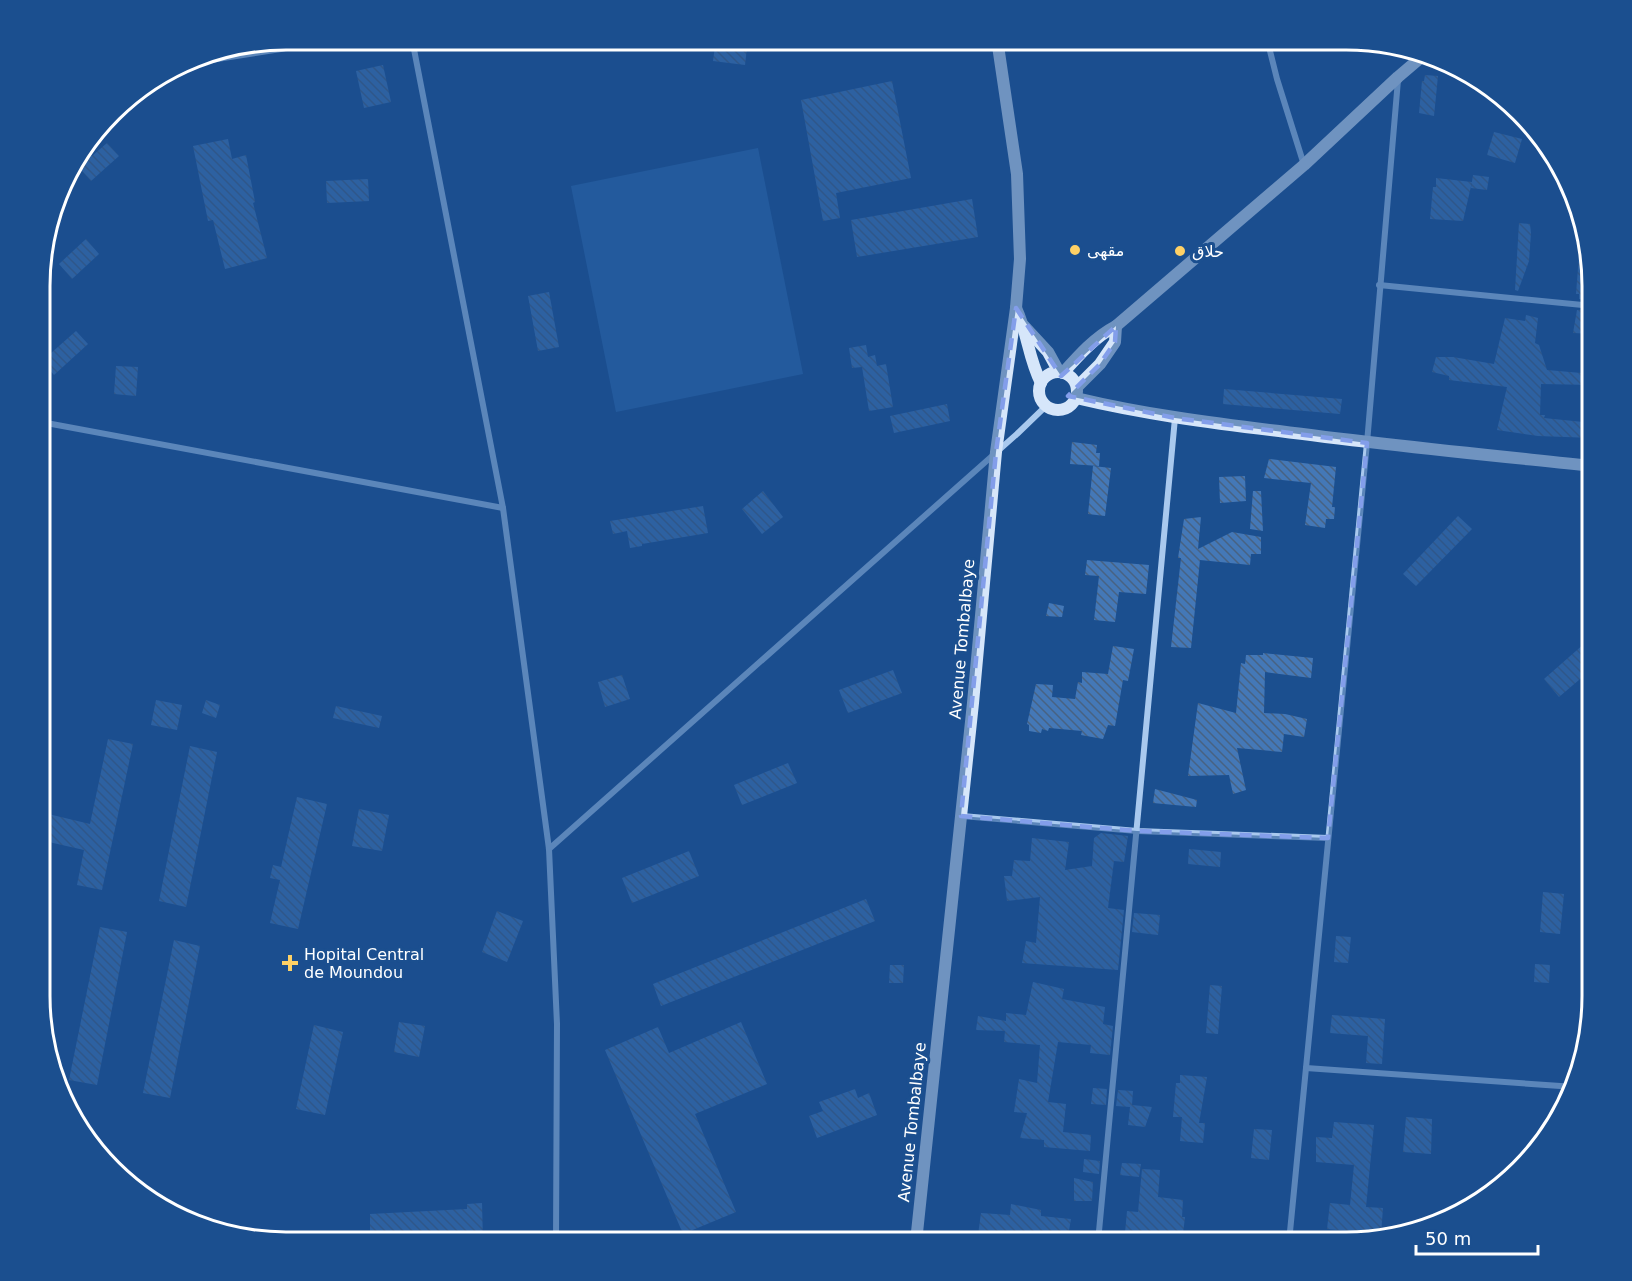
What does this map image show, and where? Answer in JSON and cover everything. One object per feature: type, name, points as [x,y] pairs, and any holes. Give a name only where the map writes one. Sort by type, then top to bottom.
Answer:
[{"type":"street","points":[[227,57],[275,50]]},
{"type":"street","points":[[414,50],[503,508],[549,849],[556,1024],[556,1232]]},
{"type":"street","name":"Avenue Tombalbaye","points":[[917,1232],[961,816],[996,452],[1016,308],[1020,259],[1017,174],[999,50]]},
{"type":"street","points":[[1270,50],[1277,79],[1304,165]]},
{"type":"street","points":[[1041,383],[1048,375],[1061,372],[1104,332],[1116,326],[1304,165],[1417,61]]},
{"type":"street","points":[[1290,1232],[1367,443],[1398,77]]},
{"type":"street","points":[[1379,285],[1582,305]]},
{"type":"street","points":[[1016,308],[1024,325],[1032,364],[1041,383],[1040,397],[1046,406],[1056,410],[1071,405],[1076,393],[1115,342],[1116,326]]},
{"type":"street","points":[[1024,325],[1048,352],[1061,372],[1072,378],[1076,393]]},
{"type":"street","points":[[1076,393],[1127,410],[1175,418],[1367,443],[1582,465]]},
{"type":"street","points":[[549,849],[1046,406]]},
{"type":"street","points":[[1099,1232],[1175,418]]},
{"type":"street","points":[[50,424],[503,508]]},
{"type":"street","points":[[961,816],[1137,831],[1328,838]]},
{"type":"street","points":[[1306,1068],[1565,1086]]},
{"type":"highlighted area","points":[[1016,308],[1061,376],[1116,326],[1115,342],[1100,364],[1068,396],[1175,418],[1367,443],[1328,838],[1137,831],[961,816],[996,452]]},
{"type":"shaded area","points":[[758,148],[803,374],[616,412],[571,186]]},
{"type":"building","points":[[714,50],[747,50],[745,65],[713,61]]},
{"type":"building","points":[[383,65],[391,102],[364,108],[356,71]]},
{"type":"building","points":[[1425,75],[1438,76],[1434,116],[1419,113],[1422,81]]},
{"type":"building","points":[[892,81],[911,178],[836,193],[840,218],[823,221],[801,100]]},
{"type":"building","points":[[1494,132],[1522,139],[1515,163],[1487,155]]},
{"type":"building","points":[[228,139],[232,159],[246,155],[255,202],[253,203],[267,258],[225,269],[213,220],[208,221],[193,146]]},
{"type":"building","points":[[107,143],[119,156],[91,181],[80,169],[90,154],[92,156]]},
{"type":"building","points":[[1473,175],[1489,177],[1487,190],[1471,188]]},
{"type":"building","points":[[1436,178],[1472,182],[1463,221],[1430,219]]},
{"type":"building","points":[[368,179],[369,201],[327,203],[326,181]]},
{"type":"building","points":[[972,199],[978,237],[857,257],[851,220]]},
{"type":"building","points":[[1519,223],[1530,224],[1531,233],[1529,261],[1518,291],[1515,290]]},
{"type":"building","points":[[86,239],[99,254],[72,279],[59,264]]},
{"type":"building","points":[[1579,250],[1582,299],[1579,299],[1579,294],[1576,294]]},
{"type":"building","points":[[549,292],[559,347],[538,351],[528,296]]},
{"type":"building","points":[[1577,310],[1582,310],[1582,333],[1573,333]]},
{"type":"building","points":[[1526,315],[1538,318],[1535,343],[1539,345],[1547,370],[1582,373],[1582,385],[1541,384],[1540,415],[1545,415],[1544,418],[1582,422],[1582,438],[1538,436],[1497,430],[1507,387],[1449,380],[1449,376],[1432,372],[1436,357],[1453,357],[1494,364],[1505,318],[1525,321]]},
{"type":"building","points":[[76,331],[88,344],[54,375],[50,370],[50,354]]},
{"type":"building","points":[[866,345],[868,357],[875,355],[877,366],[886,364],[893,407],[869,411],[862,367],[852,368],[849,348]]},
{"type":"building","points":[[116,366],[138,367],[136,396],[114,394]]},
{"type":"building","points":[[1224,389],[1342,399],[1340,414],[1223,404]]},
{"type":"building","points":[[947,404],[950,421],[894,433],[890,416]]},
{"type":"building","points":[[1072,442],[1097,445],[1096,453],[1100,453],[1099,466],[1070,464]]},
{"type":"building","points":[[1269,459],[1336,467],[1332,507],[1335,507],[1334,519],[1326,519],[1325,528],[1305,525],[1311,483],[1264,478]]},
{"type":"building","points":[[1093,466],[1111,468],[1105,516],[1088,514]]},
{"type":"building","points":[[1245,476],[1246,501],[1220,503],[1219,477]]},
{"type":"building","points":[[763,491],[783,517],[762,534],[742,509]]},
{"type":"building","points":[[1253,491],[1261,491],[1263,531],[1250,529]]},
{"type":"building","points":[[703,506],[708,533],[630,548],[627,531],[613,534],[610,521]]},
{"type":"building","points":[[1458,516],[1472,529],[1416,586],[1403,574]]},
{"type":"building","points":[[1201,517],[1198,549],[1232,532],[1261,537],[1261,554],[1251,554],[1250,565],[1200,560],[1191,648],[1171,647],[1181,558],[1178,558],[1184,519]]},
{"type":"building","points":[[1087,560],[1149,565],[1146,594],[1119,592],[1115,622],[1094,620],[1099,576],[1085,575]]},
{"type":"building","points":[[1049,603],[1064,606],[1062,617],[1046,616]]},
{"type":"building","points":[[1113,646],[1134,649],[1128,681],[1123,680],[1115,726],[1108,725],[1103,739],[1081,735],[1082,731],[1049,728],[1048,731],[1042,729],[1041,733],[1029,731],[1027,724],[1036,684],[1053,685],[1052,697],[1075,699],[1078,682],[1082,683],[1082,672],[1108,674]]},
{"type":"building","points":[[1582,646],[1582,677],[1559,697],[1544,679]]},
{"type":"building","points":[[1263,653],[1313,658],[1311,678],[1265,672],[1264,713],[1285,714],[1307,719],[1304,737],[1284,734],[1282,752],[1237,748],[1246,790],[1233,794],[1229,775],[1188,776],[1198,703],[1236,713],[1241,663],[1245,664],[1246,655],[1263,655]]},
{"type":"building","points":[[893,670],[902,693],[848,713],[839,690]]},
{"type":"building","points":[[622,675],[630,699],[605,707],[598,682]]},
{"type":"building","points":[[156,700],[182,705],[177,730],[151,725]]},
{"type":"building","points":[[206,700],[220,705],[216,718],[202,713]]},
{"type":"building","points":[[336,706],[382,716],[379,728],[333,718]]},
{"type":"building","points":[[108,739],[133,744],[102,890],[77,885],[84,850],[50,842],[50,814],[90,824]]},
{"type":"building","points":[[190,746],[217,752],[186,907],[159,901]]},
{"type":"building","points":[[788,763],[797,783],[742,805],[734,785]]},
{"type":"building","points":[[1155,789],[1197,800],[1196,807],[1153,803]]},
{"type":"building","points":[[297,797],[327,804],[298,929],[270,923],[280,880],[270,878],[273,865],[281,867]]},
{"type":"building","points":[[359,809],[389,815],[382,851],[352,846]]},
{"type":"building","points":[[1101,833],[1128,836],[1124,862],[1114,861],[1108,908],[1124,910],[1118,970],[1022,963],[1026,941],[1036,943],[1040,897],[1007,901],[1004,876],[1012,876],[1014,860],[1030,861],[1032,838],[1069,842],[1065,870],[1092,866],[1094,838]]},
{"type":"building","points":[[1189,849],[1221,852],[1220,867],[1188,864]]},
{"type":"building","points":[[689,851],[699,876],[632,903],[622,878]]},
{"type":"building","points":[[1543,892],[1564,894],[1560,934],[1540,932]]},
{"type":"building","points":[[866,899],[875,921],[661,1006],[653,984]]},
{"type":"building","points":[[497,911],[523,921],[507,962],[482,952]]},
{"type":"building","points":[[1134,913],[1160,915],[1158,935],[1132,932]]},
{"type":"building","points":[[100,927],[127,932],[97,1085],[69,1080]]},
{"type":"building","points":[[1336,936],[1351,937],[1348,963],[1334,962]]},
{"type":"building","points":[[174,940],[200,946],[170,1098],[143,1093]]},
{"type":"building","points":[[1535,964],[1550,965],[1549,983],[1534,982]]},
{"type":"building","points":[[890,965],[904,965],[903,983],[889,983]]},
{"type":"building","points":[[1033,982],[1064,989],[1062,999],[1105,1007],[1103,1024],[1113,1026],[1110,1055],[1090,1053],[1091,1045],[1058,1042],[1048,1102],[1066,1104],[1063,1132],[1091,1135],[1090,1151],[1044,1147],[1044,1140],[1020,1138],[1027,1113],[1014,1112],[1019,1079],[1037,1083],[1040,1045],[1004,1042],[1005,1031],[976,1030],[978,1016],[1006,1021],[1006,1013],[1026,1015]]},
{"type":"building","points":[[1210,985],[1222,986],[1218,1034],[1206,1033]]},
{"type":"building","points":[[1332,1015],[1385,1019],[1382,1064],[1366,1063],[1368,1036],[1330,1033]]},
{"type":"building","points":[[399,1022],[425,1026],[419,1057],[394,1052]]},
{"type":"building","points":[[741,1022],[767,1084],[695,1114],[736,1212],[688,1232],[682,1232],[605,1050],[658,1027],[669,1053]]},
{"type":"building","points":[[314,1025],[343,1032],[325,1115],[296,1109]]},
{"type":"building","points":[[1180,1075],[1207,1077],[1199,1123],[1205,1123],[1203,1143],[1180,1141],[1182,1117],[1173,1117],[1176,1083],[1180,1083]]},
{"type":"building","points":[[1093,1088],[1107,1089],[1106,1105],[1091,1104]]},
{"type":"building","points":[[855,1089],[858,1098],[869,1093],[877,1115],[817,1138],[809,1116],[823,1111],[819,1102]]},
{"type":"building","points":[[1118,1090],[1133,1091],[1132,1105],[1152,1107],[1145,1127],[1128,1125],[1130,1107],[1116,1106]]},
{"type":"building","points":[[1406,1117],[1432,1119],[1431,1154],[1403,1152]]},
{"type":"building","points":[[1334,1122],[1374,1125],[1366,1207],[1383,1208],[1381,1228],[1349,1232],[1327,1229],[1330,1203],[1350,1205],[1354,1165],[1316,1162],[1316,1137],[1332,1138]]},
{"type":"building","points":[[1254,1129],[1272,1130],[1269,1160],[1251,1158]]},
{"type":"building","points":[[1084,1159],[1100,1161],[1099,1174],[1083,1172]]},
{"type":"building","points":[[1122,1163],[1141,1164],[1139,1177],[1120,1175]]},
{"type":"building","points":[[1142,1169],[1160,1170],[1158,1197],[1183,1200],[1182,1217],[1185,1217],[1183,1232],[1125,1232],[1127,1211],[1138,1212]]},
{"type":"building","points":[[1074,1178],[1093,1182],[1092,1201],[1074,1201]]},
{"type":"building","points":[[482,1203],[483,1232],[370,1232],[370,1214],[467,1209],[467,1204]]},
{"type":"building","points":[[1011,1204],[1041,1210],[1041,1216],[1071,1219],[1069,1232],[978,1232],[981,1213],[1010,1215]]},
{"type":"place","name":"مقهى","points":[[1075,250]]},
{"type":"place","name":"حلاق","points":[[1180,251]]},
{"type":"place","name":"Hopital Central de Moundou","points":[[290,963]]}]
